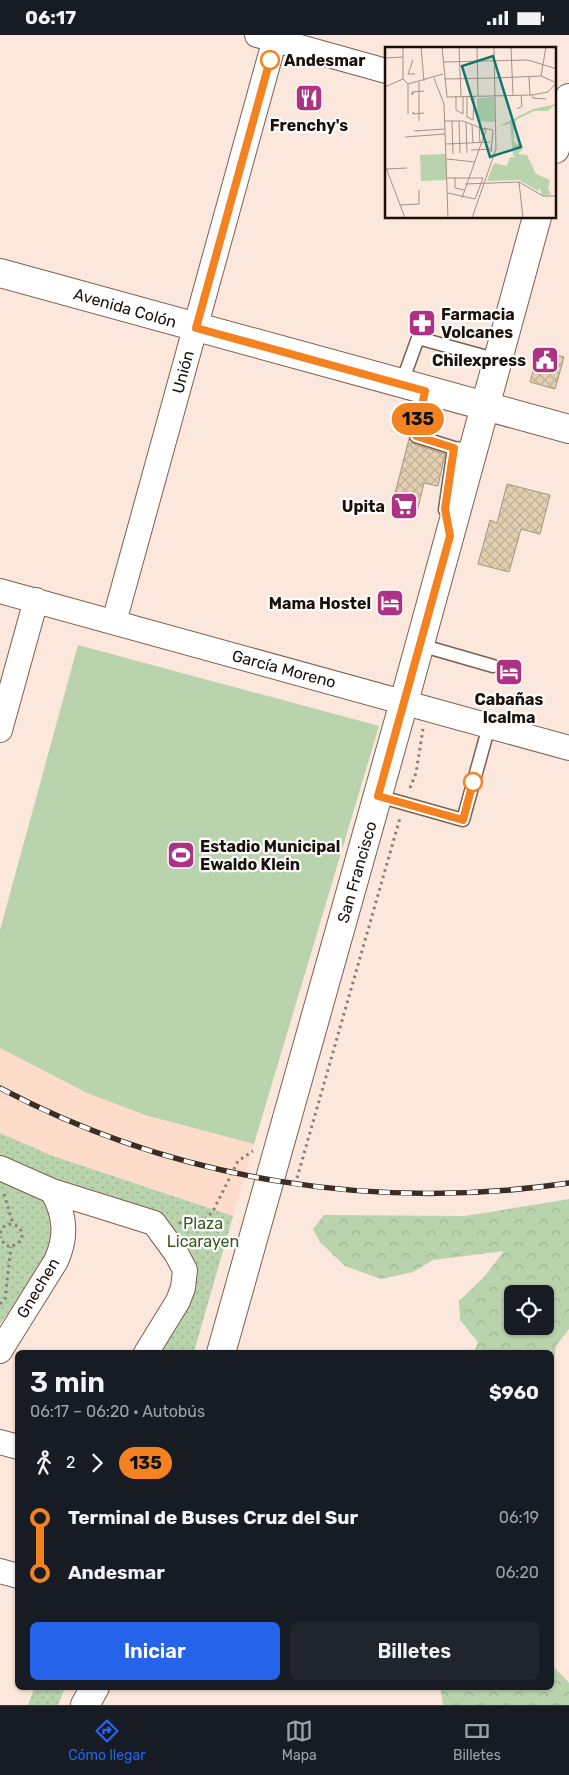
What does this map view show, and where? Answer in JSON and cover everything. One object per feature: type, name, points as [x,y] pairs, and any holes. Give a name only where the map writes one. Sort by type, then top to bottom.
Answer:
[{"type":"main road","points":[[556,145],[564,114]]},
{"type":"main road","name":"San Francisco","points":[[222,1350],[378,796],[415,705],[420,645],[450,536],[464,449],[485,408],[536,219]]},
{"type":"main road","name":"Avenida Colón","points":[[0,273],[485,408],[569,429]]},
{"type":"main road","points":[[85,1705],[93,1690]]},
{"type":"street","points":[[269,37],[385,71]]},
{"type":"street","name":"Unión","points":[[114,623],[196,328],[269,37]]},
{"type":"street","name":"García Moreno","points":[[0,591],[569,748]]},
{"type":"street","points":[[0,730],[36,601]]},
{"type":"street","points":[[0,1168],[52,1191],[154,1223],[176,1253],[185,1270],[183,1288],[178,1301],[148,1350]]},
{"type":"street","name":"Gnechen","points":[[0,1351],[61,1251],[64,1228],[63,1215],[52,1191]]},
{"type":"street","points":[[0,1442],[15,1446]]},
{"type":"street","points":[[0,1571],[15,1575]]},
{"type":"lane","points":[[464,449],[416,436],[413,388],[418,338],[498,360]]},
{"type":"lane","points":[[420,645],[493,666]]},
{"type":"lane","points":[[378,796],[463,820],[489,726]]},
{"type":"path","points":[[297,1178],[405,804],[416,773],[415,705]]},
{"type":"path","points":[[0,1237],[4,1245],[12,1247],[18,1244],[22,1238],[19,1228],[13,1224],[4,1192]]},
{"type":"path","points":[[0,1233],[5,1225],[13,1224]]},
{"type":"path","points":[[0,1304],[5,1299],[12,1247]]},
{"type":"shaded area","points":[[0,1048],[87,1093],[145,1115],[254,1144],[233,1216],[53,1156],[0,1133]]},
{"type":"green space","name":"Estadio Municipal Ewaldo Klein","points":[[78,645],[379,726],[254,1144],[145,1115],[87,1093],[0,1048],[0,930]]},
{"type":"green space","name":"Plaza Licarayen","points":[[0,1133],[53,1156],[233,1216],[195,1350],[151,1350],[192,1288],[196,1265],[167,1225],[47,1181],[0,1159]]},
{"type":"green space","points":[[0,1180],[44,1200],[52,1218],[54,1237],[52,1247],[40,1269],[0,1324]]},
{"type":"green space","points":[[569,1199],[569,1329],[556,1346],[554,1360],[554,1350],[475,1350],[478,1342],[460,1320],[459,1301],[484,1277],[504,1251],[433,1260],[413,1272],[381,1279],[345,1266],[320,1242],[313,1229],[324,1215],[465,1216]]},
{"type":"green space","points":[[554,1667],[569,1683],[569,1705],[443,1705],[440,1690],[554,1690]]},
{"type":"green space","points":[[33,1690],[64,1690],[58,1705],[28,1705]]},
{"type":"building","points":[[539,350],[564,357],[555,389],[530,382]]},
{"type":"building","points":[[409,439],[414,444],[445,454],[438,486],[424,483],[416,516],[391,509]]},
{"type":"building","points":[[507,484],[550,495],[540,534],[521,529],[509,572],[478,564],[490,520],[497,523]]},
{"type":"railway","points":[[0,1088],[66,1120],[135,1146],[205,1166],[277,1181],[349,1190],[423,1193],[496,1191],[569,1183]]},
{"type":"bus line","name":"135","points":[[270,60],[196,328],[425,391],[415,432],[416,436],[454,448],[444,516],[450,536],[378,796],[463,820],[473,782]]},
{"type":"place","name":"Andesmar","points":[[270,60]]},
{"type":"place","name":"Frenchy's","points":[[309,98]]},
{"type":"place","name":"Farmacia Volcanes","points":[[422,323]]},
{"type":"place","name":"Chilexpress","points":[[545,360]]},
{"type":"place","name":"Upita","points":[[404,506]]},
{"type":"place","name":"Mama Hostel","points":[[390,603]]},
{"type":"place","name":"Cabañas Icalma","points":[[509,672]]},
{"type":"place","name":"Estadio Municipal Ewaldo Klein","points":[[181,855]]}]
